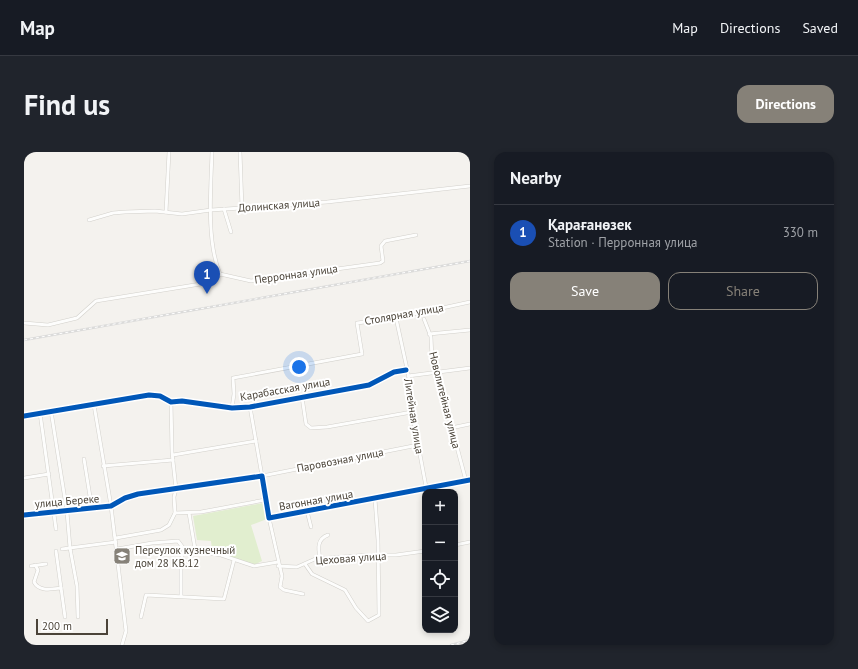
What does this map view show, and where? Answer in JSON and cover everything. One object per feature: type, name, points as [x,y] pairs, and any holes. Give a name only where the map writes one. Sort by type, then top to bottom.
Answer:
[{"type":"street","points":[[166,212],[168,152]]},
{"type":"street","points":[[24,323],[48,325],[77,318],[96,301],[213,282],[220,274],[215,262],[211,210],[212,152]]},
{"type":"street","points":[[240,152],[242,208]]},
{"type":"street","name":"Долинская улица","points":[[88,220],[113,213],[166,212],[182,214],[211,210],[327,202],[470,186]]},
{"type":"street","points":[[224,210],[231,232]]},
{"type":"street","name":"Перронная улица","points":[[220,274],[252,281],[380,263],[383,261],[381,246],[385,241],[416,235]]},
{"type":"street","name":"Столярная улица","points":[[232,408],[233,378],[362,354],[357,323],[396,318],[470,302]]},
{"type":"street","name":"Литейная улица","points":[[396,318],[408,376],[412,412],[426,489]]},
{"type":"street","name":"Новолитейная улица","points":[[424,319],[429,334],[432,359],[438,372],[452,428],[468,481]]},
{"type":"street","points":[[429,334],[470,330]]},
{"type":"street","points":[[408,376],[470,368]]},
{"type":"street","name":"Карабасская улица","points":[[24,416],[149,395],[160,396],[171,402],[182,401],[232,408],[250,407],[369,384],[394,372],[406,370]]},
{"type":"street","points":[[302,397],[306,424],[311,428],[347,424],[412,412]]},
{"type":"street","points":[[62,550],[161,530],[169,525],[175,513],[174,497],[176,489],[172,455],[171,402]]},
{"type":"street","points":[[94,405],[116,540],[126,631],[122,645]]},
{"type":"street","name":"Вагонная улица","points":[[250,407],[269,518],[422,491]]},
{"type":"street","points":[[52,411],[67,512],[70,548],[77,586],[78,616]]},
{"type":"street","points":[[40,413],[56,529]]},
{"type":"street","points":[[452,428],[470,424]]},
{"type":"street","points":[[172,455],[256,441]]},
{"type":"street","name":"Паровозная улица","points":[[262,476],[418,445]]},
{"type":"street","points":[[84,459],[92,509]]},
{"type":"street","points":[[103,466],[173,460]]},
{"type":"street","points":[[24,478],[49,474]]},
{"type":"street","points":[[111,506],[125,498],[138,494],[262,476]]},
{"type":"street","name":"Вагонная улица","points":[[431,489],[468,481]]},
{"type":"street","points":[[305,564],[312,574],[345,590],[356,608],[368,621],[379,615],[375,499]]},
{"type":"street","name":"Вагонная улица","points":[[175,513],[189,513],[265,500]]},
{"type":"street","name":"улица Береке","points":[[24,515],[67,512],[111,506]]},
{"type":"street","points":[[308,511],[311,527]]},
{"type":"street","points":[[189,513],[195,549]]},
{"type":"street","points":[[269,518],[278,564],[282,576],[280,587],[284,590],[303,594]]},
{"type":"street","points":[[320,559],[318,550],[320,540],[322,537],[328,535]]},
{"type":"street","points":[[117,549],[152,543],[178,541],[184,549],[181,560],[180,596]]},
{"type":"street","points":[[458,544],[470,542]]},
{"type":"street","name":"Цеховая улица","points":[[184,549],[195,549],[254,566],[278,564],[290,568],[320,559],[396,555],[422,551]]},
{"type":"street","points":[[56,551],[65,617]]},
{"type":"street","points":[[141,617],[146,595],[224,599],[234,560]]},
{"type":"street","points":[[46,564],[33,565],[38,572],[34,582],[42,589],[61,588]]},
{"type":"green space","points":[[263,503],[267,519],[251,525],[262,561],[254,565],[212,550],[211,541],[197,540],[193,516]]},
{"type":"railway","points":[[24,340],[470,261]]},
{"type":"railway","points":[[451,645],[470,640]]},
{"type":"cycle path","points":[[24,416],[149,395],[160,396],[171,402],[182,401],[232,408],[250,407],[369,385],[394,372],[406,370]]},
{"type":"cycle path","points":[[24,515],[111,506],[125,498],[138,494],[262,476],[269,518],[470,480]]},
{"type":"place","name":"Қарағанөзек","points":[[207,294]]},
{"type":"place","name":"Переулок кузнечный дом 28 КВ.12","points":[[122,556]]}]
